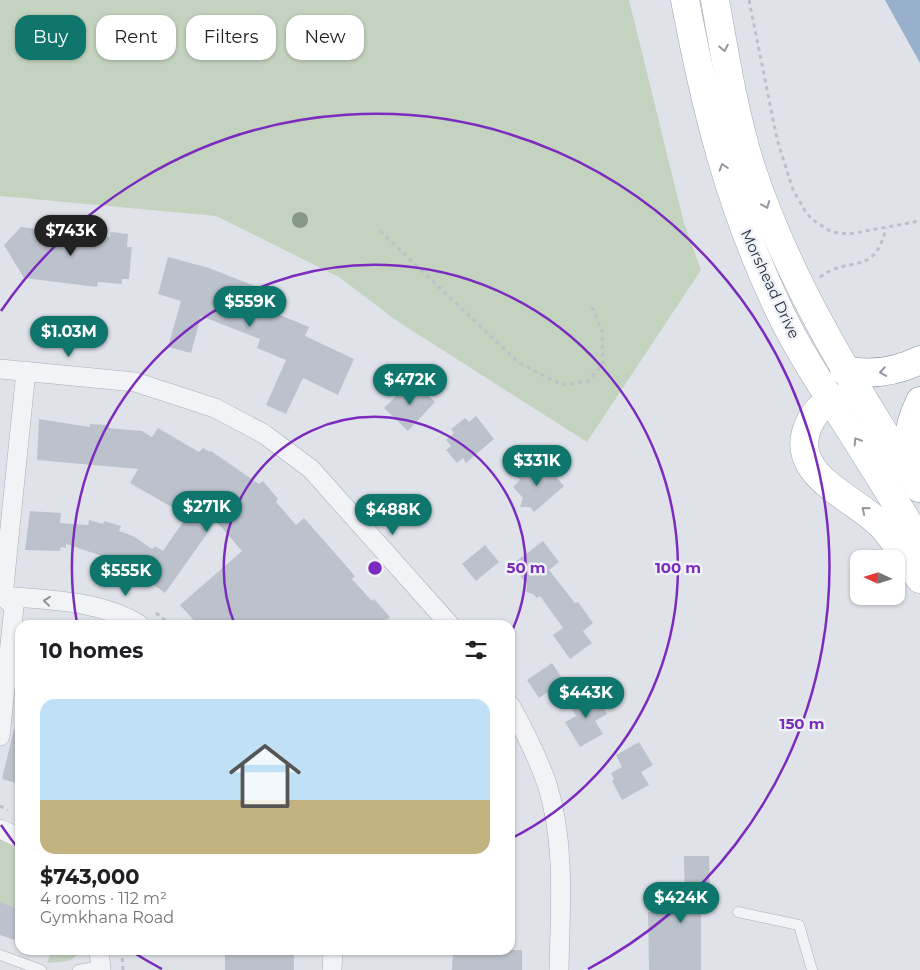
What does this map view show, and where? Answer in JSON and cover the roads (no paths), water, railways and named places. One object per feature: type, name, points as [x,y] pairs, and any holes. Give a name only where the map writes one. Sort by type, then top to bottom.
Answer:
[{"type":"main road","name":"Morshead Drive","points":[[685,0],[705,101],[717,147],[741,222],[787,326],[920,542]]},
{"type":"main road","name":"Morshead Drive","points":[[715,0],[735,104],[751,167],[798,284],[844,370],[920,488]]},
{"type":"main road","points":[[787,326],[810,352],[825,362],[844,370],[876,373],[899,369],[920,360]]},
{"type":"main road","points":[[864,403],[851,398],[831,400],[818,409],[807,430],[806,448],[812,468],[824,483],[862,507],[883,527],[920,579]]},
{"type":"main road","points":[[920,401],[910,426],[908,442],[910,460],[920,488]]},
{"type":"street","points":[[0,369],[136,382],[215,408],[264,434],[311,469],[446,620]]},
{"type":"street","points":[[2,596],[26,371]]},
{"type":"street","points":[[2,596],[94,606],[117,612],[131,620]]},
{"type":"street","points":[[0,736],[14,607],[2,596]]},
{"type":"street","points":[[515,714],[528,738],[547,785],[554,821],[561,872],[559,970]]},
{"type":"street","points":[[0,829],[15,836]]},
{"type":"street","points":[[332,970],[333,955]]},
{"type":"lane","points":[[738,912],[799,925],[812,970]]},
{"type":"lane","points":[[0,955],[41,970]]},
{"type":"lane","points":[[78,970],[100,962]]},
{"type":"water","points":[[885,0],[920,0],[920,63]]}]
